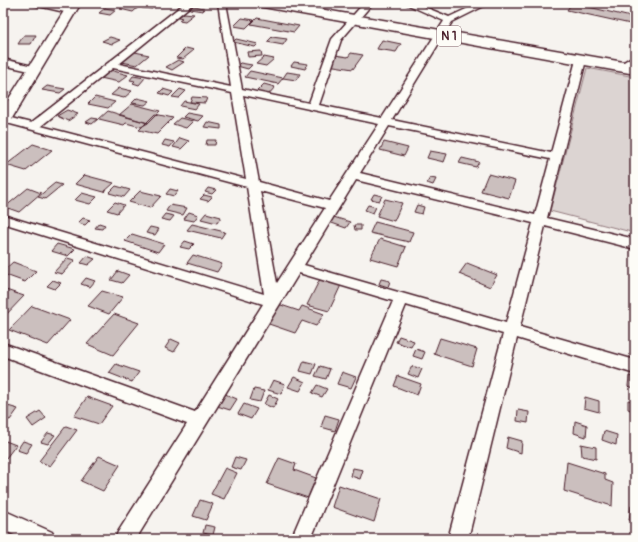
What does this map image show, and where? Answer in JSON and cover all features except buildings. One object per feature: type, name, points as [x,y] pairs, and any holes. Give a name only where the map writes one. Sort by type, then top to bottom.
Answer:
[{"type":"highway","name":"N 1","points":[[263,3],[629,68]]},
{"type":"main road","points":[[3,119],[72,7]]},
{"type":"street","points":[[34,3],[72,7]]},
{"type":"street","points":[[33,127],[190,3]]},
{"type":"street","points":[[222,3],[273,302]]},
{"type":"street","points":[[313,107],[336,39],[369,3]]},
{"type":"street","points":[[408,3],[449,20]]},
{"type":"street","points":[[126,539],[449,20],[486,3]]},
{"type":"street","points":[[629,68],[635,58]]},
{"type":"street","points":[[458,539],[581,60]]},
{"type":"street","points":[[3,62],[34,69]]},
{"type":"street","points":[[111,65],[555,158]]},
{"type":"street","points":[[3,119],[333,206]]},
{"type":"street","points":[[352,175],[635,244]]},
{"type":"street","points":[[3,219],[273,302]]},
{"type":"street","points":[[295,267],[635,367]]},
{"type":"street","points":[[300,539],[401,298]]},
{"type":"street","points":[[3,349],[199,421]]},
{"type":"street","points":[[3,520],[45,539]]},
{"type":"shaded area","points":[[587,68],[635,77],[635,233],[550,211]]}]
